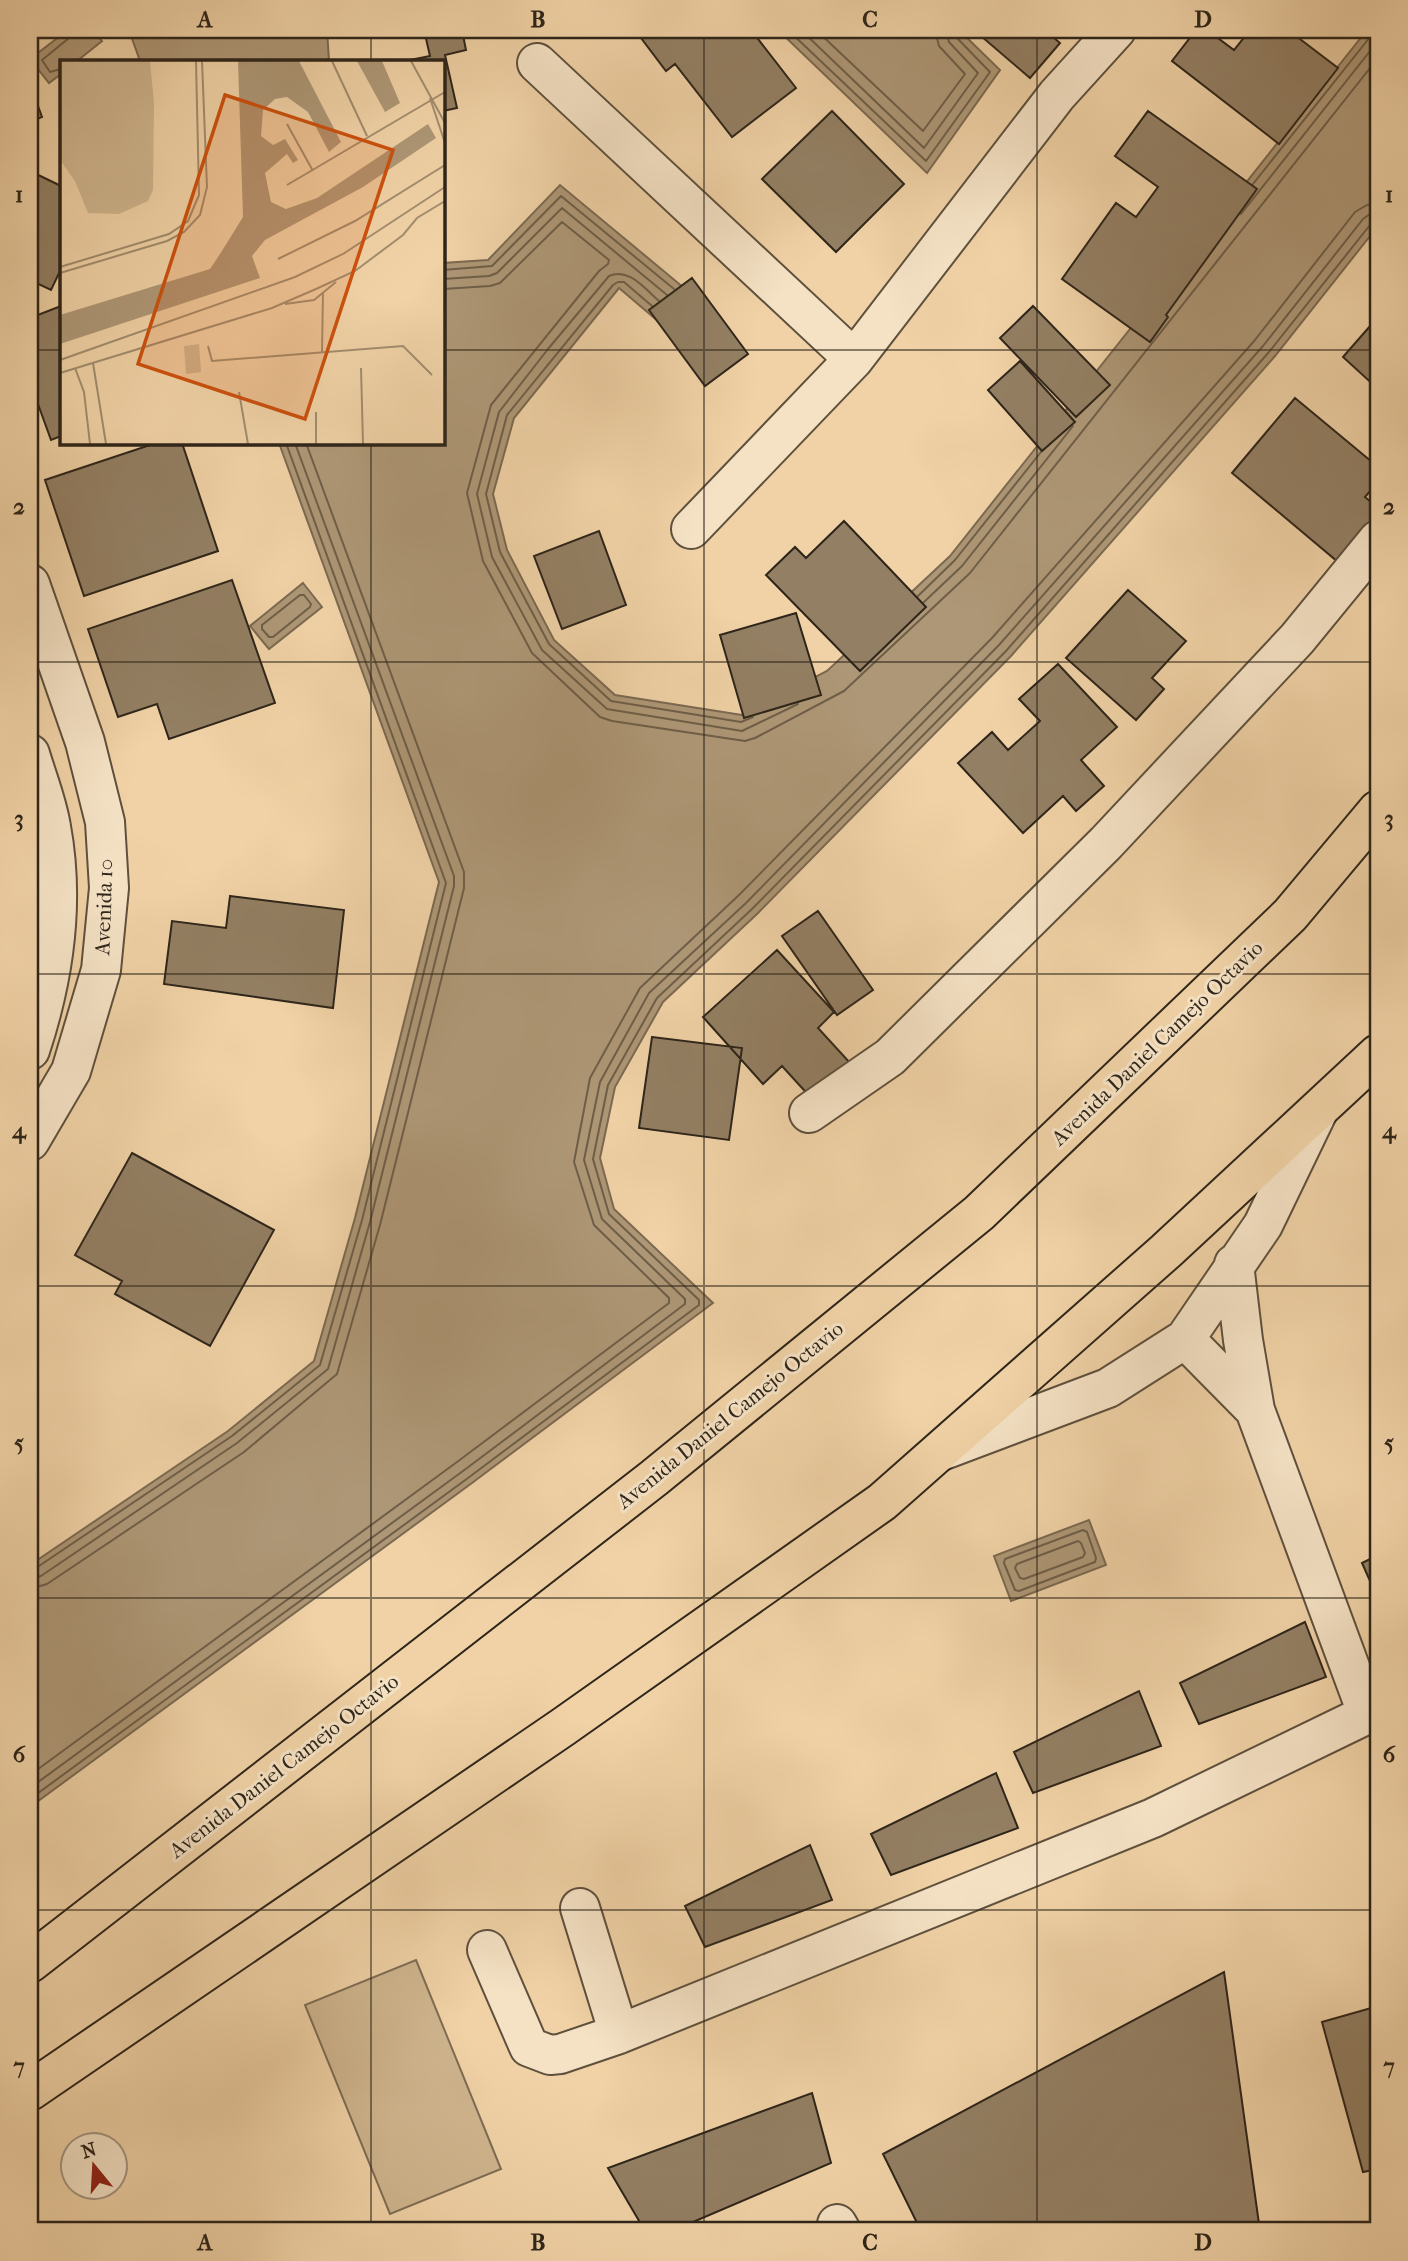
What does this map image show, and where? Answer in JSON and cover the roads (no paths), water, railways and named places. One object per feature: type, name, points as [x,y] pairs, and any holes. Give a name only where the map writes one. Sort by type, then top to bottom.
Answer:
[{"type":"main road","name":"Avenida Daniel Camejo Octavio","points":[[30,1963],[654,1478],[979,1213],[1290,915],[1378,810]]},
{"type":"main road","points":[[30,2091],[563,1727],[882,1502],[1166,1251],[1378,1054]]},
{"type":"street","points":[[691,529],[854,359],[1057,95],[1116,30]]},
{"type":"street","points":[[537,63],[854,359]]},
{"type":"street","points":[[809,1113],[890,1057],[1106,843],[1297,639],[1378,540]]},
{"type":"street","name":"Avenida 10","points":[[30,1141],[71,1071],[101,970],[109,888],[105,822],[85,741],[34,607]]},
{"type":"street","points":[[30,754],[51,826],[59,894],[54,960],[30,1050]]},
{"type":"street","points":[[939,1452],[1108,1388],[1185,1339],[1263,1225],[1320,1108]]},
{"type":"street","points":[[488,1950],[529,2047],[550,2055],[560,2054],[619,2034],[1153,1818],[1372,1711],[1255,1410],[1234,1264]]},
{"type":"street","points":[[1185,1339],[1255,1410]]},
{"type":"street","points":[[580,1908],[619,2034]]},
{"type":"water","points":[[68,30],[93,30],[102,41],[78,60],[60,60],[60,75],[49,83],[30,59]]},
{"type":"water","points":[[129,30],[327,30],[329,60],[140,60]]},
{"type":"water","points":[[778,30],[959,30],[1000,70],[927,173]]},
{"type":"water","points":[[1367,30],[1378,30],[1378,226],[1275,356],[1011,656],[757,914],[663,1002],[615,1087],[600,1158],[614,1209],[713,1303],[30,1807],[30,1565],[228,1431],[314,1361],[355,1218],[439,882],[279,444],[444,444],[444,263],[488,260],[560,185],[713,312],[685,344],[619,288],[514,418],[493,494],[507,550],[554,640],[615,695],[742,715],[827,671],[950,556]]},
{"type":"water","points":[[303,583],[322,607],[269,649],[250,626]]},
{"type":"water","points":[[1089,1520],[1106,1565],[1011,1601],[994,1556]]}]
